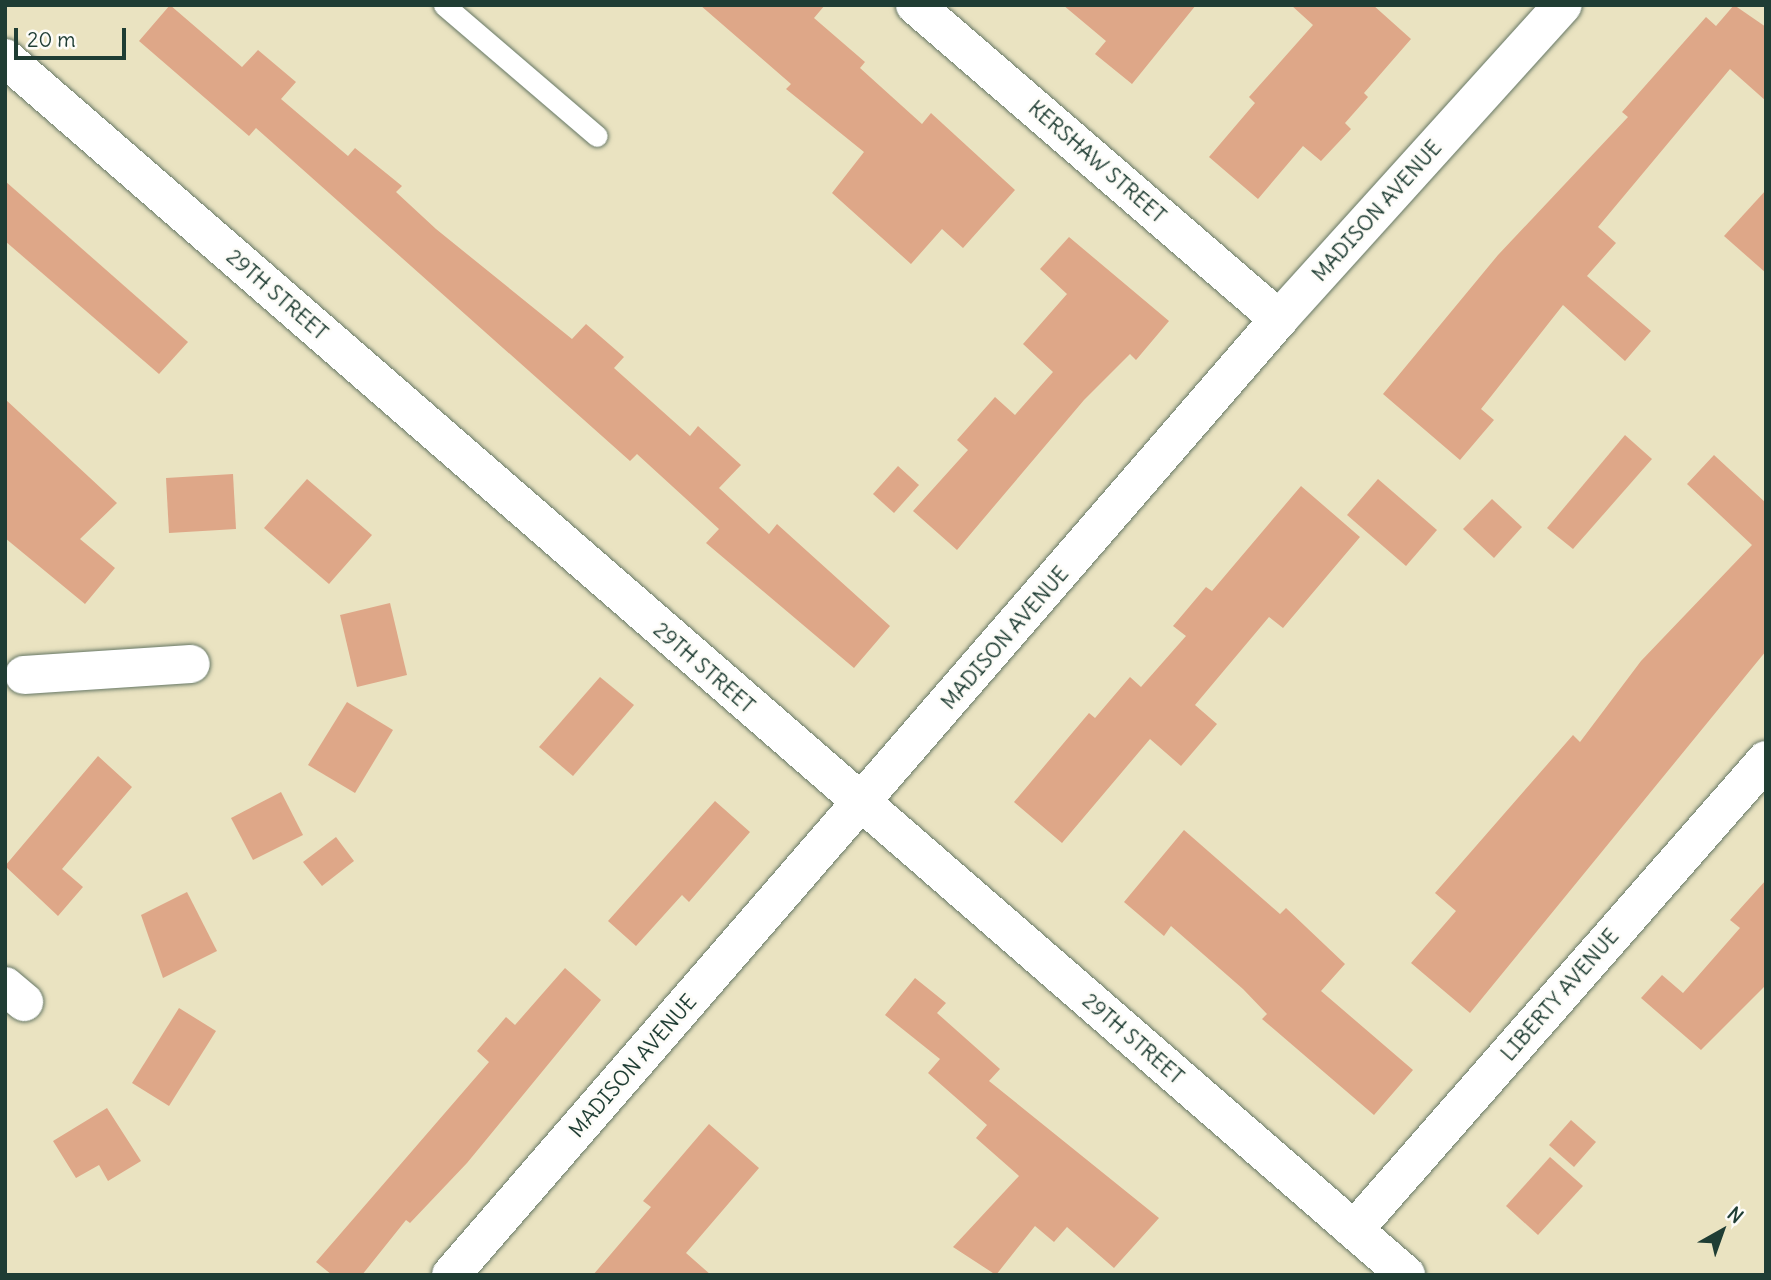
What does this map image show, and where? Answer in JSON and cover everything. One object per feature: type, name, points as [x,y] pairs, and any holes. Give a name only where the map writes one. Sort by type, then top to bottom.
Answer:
[{"type":"street","name":"KERSHAW STREET","points":[[915,5],[1279,319]]},
{"type":"street","name":"MADISON AVENUE","points":[[451,1275],[1279,319],[1563,5]]},
{"type":"street","name":"29TH STREET","points":[[5,58],[860,804],[1406,1275]]},
{"type":"street","points":[[12,677],[191,664]]},
{"type":"street","name":"LIBERTY AVENUE","points":[[1354,1230],[1766,760]]},
{"type":"lane","points":[[444,5],[597,136]]},
{"type":"building","points":[[170,5],[242,67],[258,50],[296,82],[281,99],[348,156],[355,148],[402,186],[396,192],[436,229],[572,339],[586,324],[624,357],[614,368],[690,436],[698,426],[741,465],[719,488],[769,534],[777,524],[890,626],[854,668],[706,543],[719,529],[637,454],[630,461],[256,128],[249,136],[139,41]]},
{"type":"building","points":[[700,5],[825,5],[814,18],[865,62],[860,68],[922,124],[931,113],[1015,190],[963,248],[942,229],[911,264],[832,193],[864,152],[786,89],[791,84]]},
{"type":"building","points":[[1063,5],[1196,5],[1132,84],[1095,54],[1106,41]]},
{"type":"building","points":[[1291,5],[1373,5],[1411,39],[1364,93],[1368,97],[1345,123],[1351,129],[1321,161],[1303,146],[1258,199],[1209,157],[1255,103],[1249,97],[1313,25]]},
{"type":"building","points":[[1734,5],[1766,27],[1766,101],[1730,69],[1598,227],[1616,243],[1587,276],[1651,331],[1625,361],[1563,305],[1481,409],[1494,420],[1460,460],[1383,394],[1498,255],[1628,117],[1622,112],[1706,17],[1716,26]]},
{"type":"building","points":[[5,181],[188,342],[159,374],[5,241]]},
{"type":"building","points":[[1766,190],[1766,273],[1724,236]]},
{"type":"building","points":[[1069,237],[1169,321],[1136,360],[1130,354],[1084,400],[957,550],[913,511],[968,450],[957,440],[995,397],[1015,415],[1053,372],[1023,344],[1067,294],[1040,269]]},
{"type":"building","points":[[5,399],[117,503],[80,539],[115,568],[85,604],[5,538]]},
{"type":"building","points":[[1625,435],[1652,459],[1573,549],[1547,528]]},
{"type":"building","points":[[1714,455],[1766,503],[1766,651],[1470,1013],[1411,963],[1456,911],[1435,893],[1573,735],[1580,742],[1641,661],[1752,545],[1687,484]]},
{"type":"building","points":[[898,466],[919,485],[894,513],[873,494]]},
{"type":"building","points":[[233,474],[236,529],[169,533],[166,478]]},
{"type":"building","points":[[307,479],[372,535],[329,584],[264,528]]},
{"type":"building","points":[[1378,479],[1437,530],[1406,566],[1347,515]]},
{"type":"building","points":[[1301,486],[1360,537],[1283,628],[1269,617],[1195,705],[1217,724],[1181,766],[1150,739],[1062,843],[1014,802],[1089,713],[1095,718],[1130,677],[1141,687],[1186,636],[1173,626],[1206,587],[1212,591]]},
{"type":"building","points":[[1492,499],[1522,527],[1494,558],[1463,529]]},
{"type":"building","points":[[390,603],[407,675],[357,687],[340,615]]},
{"type":"building","points":[[600,677],[634,705],[573,776],[539,747]]},
{"type":"building","points":[[347,702],[393,730],[355,793],[308,765]]},
{"type":"building","points":[[98,756],[132,787],[62,869],[83,887],[58,916],[5,866]]},
{"type":"building","points":[[281,792],[303,835],[253,860],[231,818]]},
{"type":"building","points":[[715,801],[750,832],[689,902],[682,895],[636,946],[608,921]]},
{"type":"building","points":[[1184,830],[1280,914],[1286,908],[1345,964],[1321,991],[1413,1070],[1374,1115],[1262,1019],[1267,1014],[1243,989],[1171,926],[1164,936],[1124,902]]},
{"type":"building","points":[[336,837],[354,861],[322,886],[303,862]]},
{"type":"building","points":[[1766,880],[1766,985],[1701,1050],[1641,998],[1662,975],[1683,993],[1740,928],[1730,920]]},
{"type":"building","points":[[187,892],[217,951],[163,978],[141,915]]},
{"type":"building","points":[[565,968],[601,1000],[467,1163],[410,1223],[406,1220],[362,1275],[332,1275],[316,1262],[489,1062],[477,1051],[506,1017],[515,1025]]},
{"type":"building","points":[[915,978],[946,1003],[937,1013],[1000,1069],[989,1081],[1159,1218],[1114,1268],[1067,1227],[1054,1242],[1035,1226],[996,1275],[953,1247],[1019,1176],[976,1138],[987,1125],[928,1073],[940,1059],[885,1015]]},
{"type":"building","points":[[179,1008],[216,1031],[169,1106],[132,1083]]},
{"type":"building","points":[[107,1108],[141,1161],[108,1181],[99,1165],[76,1178],[53,1141]]},
{"type":"building","points":[[1571,1120],[1596,1142],[1574,1167],[1549,1145]]},
{"type":"building","points":[[709,1124],[759,1168],[686,1253],[711,1275],[593,1275],[651,1207],[643,1201]]},
{"type":"building","points":[[1550,1157],[1583,1186],[1538,1235],[1506,1206]]}]
